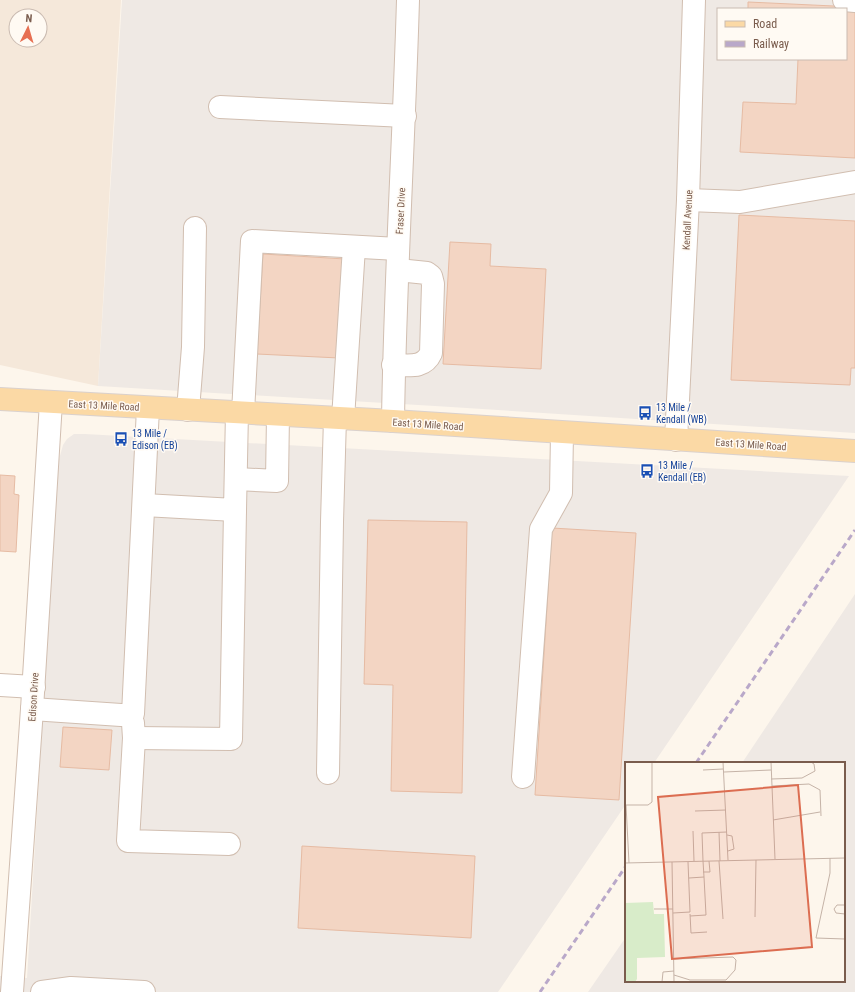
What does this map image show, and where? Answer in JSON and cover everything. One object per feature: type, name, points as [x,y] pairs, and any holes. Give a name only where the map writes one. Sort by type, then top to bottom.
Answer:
[{"type":"main road","name":"East 13 Mile Road","points":[[0,399],[392,421],[855,451]]},
{"type":"street","name":"Fraser Drive","points":[[392,421],[393,365],[405,116],[408,0]]},
{"type":"street","name":"Kendall Avenue","points":[[676,440],[688,200],[694,0]]},
{"type":"street","points":[[844,0],[855,1]]},
{"type":"street","points":[[220,107],[405,116]]},
{"type":"street","points":[[688,200],[740,202],[855,182]]},
{"type":"street","points":[[188,410],[193,346],[195,228]]},
{"type":"street","points":[[134,738],[231,739],[236,479],[252,241],[354,247],[398,260],[431,276],[433,284],[431,353],[428,360],[421,364],[393,365]]},
{"type":"street","points":[[328,774],[332,522],[339,418],[354,247]]},
{"type":"street","name":"Edison Drive","points":[[12,992],[34,687],[51,402]]},
{"type":"street","points":[[148,408],[133,714],[134,738],[128,841],[229,844]]},
{"type":"street","points":[[236,479],[277,481],[278,415]]},
{"type":"street","points":[[524,777],[541,529],[561,493],[562,433]]},
{"type":"street","points":[[144,505],[235,510]]},
{"type":"street","points":[[0,685],[34,687]]},
{"type":"street","points":[[32,709],[133,714]]},
{"type":"street","points":[[42,992],[71,988],[144,992]]},
{"type":"shaded area","points":[[0,0],[121,0],[98,386],[0,365]]},
{"type":"shaded area","points":[[122,0],[855,0],[855,433],[98,386]]},
{"type":"shaded area","points":[[74,434],[85,434],[849,476],[655,762],[625,762],[625,805],[498,992],[0,992],[0,976],[27,978],[58,463],[63,445],[67,439]]},
{"type":"shaded area","points":[[855,594],[855,992],[588,992],[625,938],[625,982],[845,982],[845,762],[743,762]]},
{"type":"building","points":[[748,2],[855,7],[855,158],[740,152],[743,102],[796,104],[798,60],[847,60],[847,8],[748,8]]},
{"type":"building","points":[[739,215],[855,221],[855,368],[851,368],[850,385],[731,380]]},
{"type":"building","points":[[450,242],[491,244],[490,266],[546,269],[541,369],[443,364]]},
{"type":"building","points":[[263,254],[345,259],[339,358],[257,354]]},
{"type":"building","points":[[0,475],[15,476],[14,494],[19,495],[16,552],[0,551]]},
{"type":"building","points":[[368,520],[467,522],[462,793],[391,791],[393,685],[364,684]]},
{"type":"building","points":[[552,528],[636,533],[619,800],[535,795]]},
{"type":"building","points":[[63,727],[112,730],[109,770],[60,767]]},
{"type":"building","points":[[302,846],[475,856],[471,938],[298,928]]},
{"type":"railway","points":[[697,762],[855,530]]},
{"type":"railway","points":[[540,992],[625,867]]},
{"type":"place","name":"13 Mile / Kendall (WB)","points":[[645,413]]},
{"type":"place","name":"13 Mile / Edison (EB)","points":[[121,439]]},
{"type":"place","name":"13 Mile / Kendall (EB)","points":[[647,471]]}]
